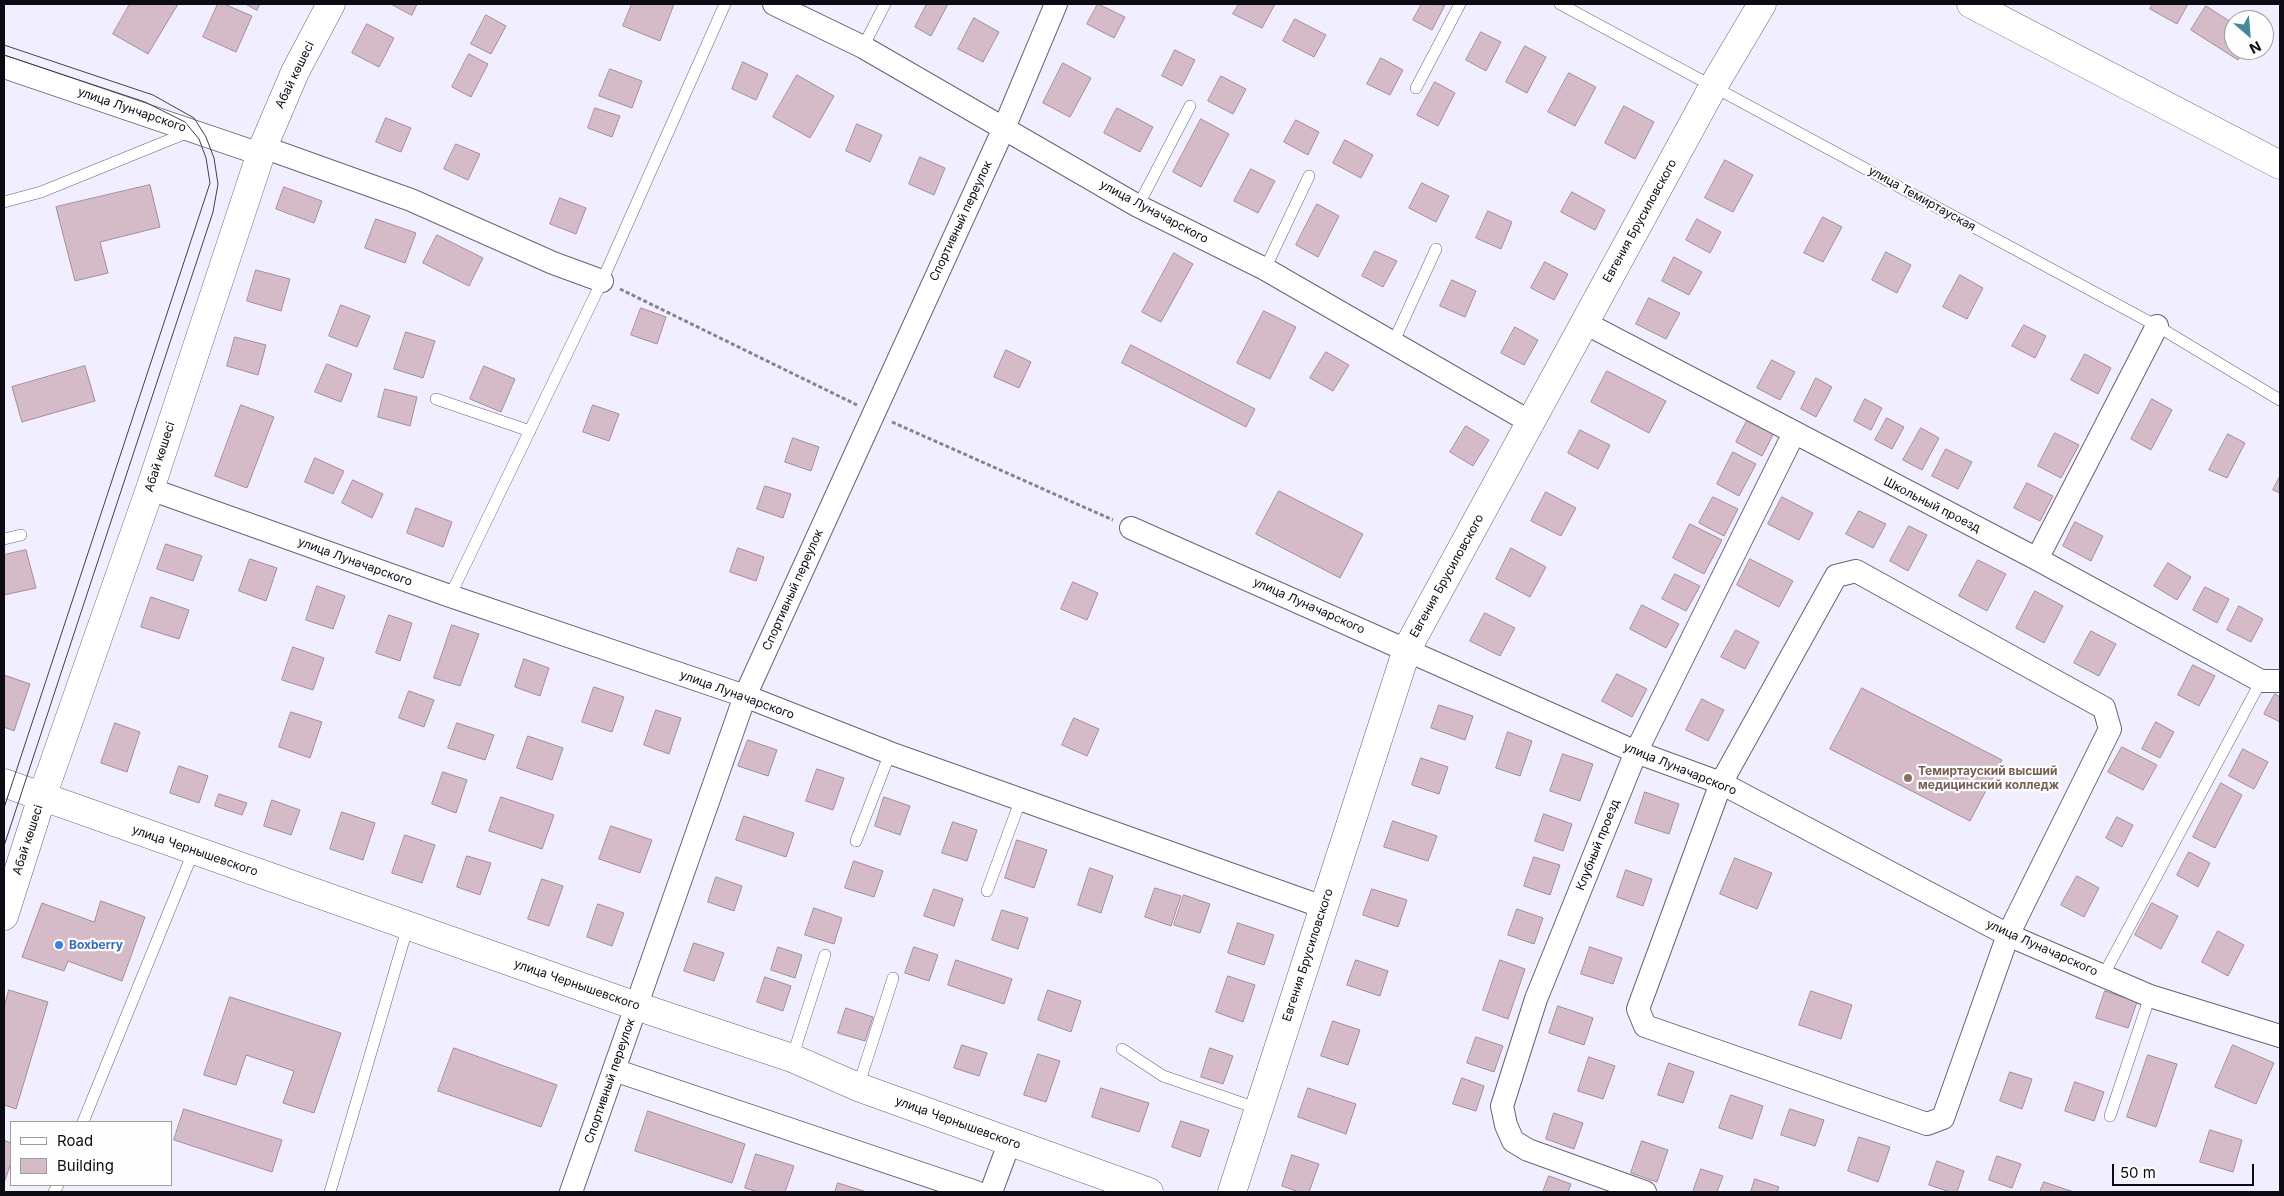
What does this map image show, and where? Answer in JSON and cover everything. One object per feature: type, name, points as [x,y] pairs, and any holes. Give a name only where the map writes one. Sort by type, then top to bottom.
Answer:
[{"type":"street","name":"Абай көшесі","points":[[4,916],[42,797],[150,489],[261,151],[295,72],[332,4]]},
{"type":"street","name":"улица Луначарского","points":[[774,4],[863,47],[1138,206],[1265,269],[1532,423]]},
{"type":"street","name":"Спортивный переулок","points":[[570,1192],[745,696],[1004,128],[1056,4]]},
{"type":"street","name":"Евгения Брусиловского","points":[[1232,1192],[1407,649],[1532,423],[1714,85],[1762,4]]},
{"type":"street","points":[[1971,4],[2280,165]]},
{"type":"street","name":"улица Лунчарского","points":[[4,66],[192,131],[261,151]]},
{"type":"street","points":[[261,151],[411,200],[553,263],[602,281]]},
{"type":"street","name":"Школьный проезд","points":[[1585,323],[2271,681]]},
{"type":"street","points":[[2037,559],[2157,326]]},
{"type":"street","name":"Клубный проезд","points":[[1645,1192],[1528,1150],[1513,1141],[1506,1125],[1502,1106],[1536,999],[1636,752],[1794,433]]},
{"type":"street","name":"улица Луначарского","points":[[150,489],[450,596],[745,696],[890,753],[1323,907]]},
{"type":"street","name":"улица Луначарского","points":[[1131,528],[1636,752],[1721,783],[2008,935],[2150,996],[2280,1036]]},
{"type":"street","points":[[1856,571],[2104,708],[2110,729],[2008,935],[1943,1118],[1927,1124],[1645,1026],[1638,1010],[1721,783],[1836,576],[1856,571]]},
{"type":"street","name":"улица Чернышевского","points":[[4,783],[636,1006],[792,1058],[858,1086],[1149,1192]]},
{"type":"street","points":[[614,1070],[976,1192]]},
{"type":"street","points":[[990,1192],[1010,1142]]},
{"type":"lane","points":[[450,596],[602,281],[725,4]]},
{"type":"lane","points":[[863,47],[885,4]]},
{"type":"lane","points":[[1416,88],[1460,4]]},
{"type":"lane","name":"улица Темиртауская","points":[[1560,4],[1714,85],[2157,326],[2280,400]]},
{"type":"lane","points":[[1138,206],[1190,106]]},
{"type":"lane","points":[[4,202],[41,192],[192,131]]},
{"type":"lane","points":[[1265,269],[1309,176]]},
{"type":"lane","points":[[1393,343],[1436,249]]},
{"type":"lane","points":[[436,399],[530,431]]},
{"type":"lane","points":[[4,539],[21,535]]},
{"type":"lane","points":[[2103,976],[2271,681]]},
{"type":"lane","points":[[856,841],[890,753]]},
{"type":"lane","points":[[987,891],[1021,799]]},
{"type":"lane","points":[[83,1121],[194,850]]},
{"type":"lane","points":[[330,1192],[408,926]]},
{"type":"lane","points":[[792,1058],[826,955]]},
{"type":"lane","points":[[858,1086],[892,978]]},
{"type":"lane","points":[[2110,1116],[2150,996]]},
{"type":"lane","points":[[1122,1050],[1163,1076],[1259,1109]]},
{"type":"building","points":[[130,4],[178,4],[148,54],[113,34]]},
{"type":"building","points":[[218,4],[224,4],[252,16],[236,52],[203,37]]},
{"type":"building","points":[[246,4],[260,4],[257,10]]},
{"type":"building","points":[[391,4],[417,4],[412,15]]},
{"type":"building","points":[[632,4],[674,4],[660,41],[623,26]]},
{"type":"building","points":[[927,4],[948,4],[931,36],[915,27]]},
{"type":"building","points":[[1098,4],[1125,17],[1114,38],[1087,24]]},
{"type":"building","points":[[1239,4],[1275,4],[1262,28],[1233,14]]},
{"type":"building","points":[[1422,4],[1445,5],[1432,30],[1413,20]]},
{"type":"building","points":[[2153,4],[2188,4],[2177,24],[2150,9]]},
{"type":"building","points":[[2206,6],[2224,18],[2224,51],[2191,30]]},
{"type":"building","points":[[486,15],[506,26],[491,54],[471,44]]},
{"type":"building","points":[[974,18],[999,32],[983,62],[958,49]]},
{"type":"building","points":[[1295,19],[1326,35],[1314,57],[1283,41]]},
{"type":"building","points":[[367,24],[394,38],[379,67],[352,53]]},
{"type":"building","points":[[1481,32],[1501,42],[1486,71],[1466,60]]},
{"type":"building","points":[[1525,46],[1546,57],[1527,93],[1506,82]]},
{"type":"building","points":[[1175,50],[1195,60],[1182,86],[1162,76]]},
{"type":"building","points":[[469,54],[488,64],[471,97],[452,87]]},
{"type":"building","points":[[1381,58],[1403,70],[1390,95],[1367,84]]},
{"type":"building","points":[[743,62],[768,74],[756,100],[732,89]]},
{"type":"building","points":[[1063,63],[1091,78],[1070,117],[1043,103]]},
{"type":"building","points":[[610,69],[642,81],[632,108],[599,96]]},
{"type":"building","points":[[1569,73],[1596,87],[1575,126],[1548,112]]},
{"type":"building","points":[[797,75],[834,96],[810,138],[773,117]]},
{"type":"building","points":[[1221,76],[1246,89],[1233,114],[1208,101]]},
{"type":"building","points":[[1435,82],[1455,93],[1438,126],[1417,115]]},
{"type":"building","points":[[1624,106],[1654,122],[1635,159],[1605,143]]},
{"type":"building","points":[[595,108],[620,116],[612,137],[588,128]]},
{"type":"building","points":[[1117,108],[1153,127],[1140,152],[1104,133]]},
{"type":"building","points":[[386,118],[411,128],[401,152],[376,142]]},
{"type":"building","points":[[1201,119],[1229,134],[1201,187],[1173,172]]},
{"type":"building","points":[[1296,120],[1319,132],[1308,155],[1284,142]]},
{"type":"building","points":[[857,124],[882,135],[870,162],[846,151]]},
{"type":"building","points":[[1345,140],[1373,155],[1361,178],[1333,163]]},
{"type":"building","points":[[456,144],[480,154],[468,180],[444,169]]},
{"type":"building","points":[[920,157],[945,168],[934,195],[909,184]]},
{"type":"building","points":[[1725,160],[1753,175],[1733,212],[1705,198]]},
{"type":"building","points":[[1251,169],[1275,181],[1258,213],[1234,201]]},
{"type":"building","points":[[1422,183],[1449,196],[1436,222],[1409,208]]},
{"type":"building","points":[[150,185],[160,227],[100,242],[108,273],[75,281],[56,207]]},
{"type":"building","points":[[284,187],[322,201],[314,223],[276,209]]},
{"type":"building","points":[[1572,192],[1605,210],[1595,230],[1561,212]]},
{"type":"building","points":[[560,198],[586,208],[576,234],[550,224]]},
{"type":"building","points":[[1317,204],[1339,216],[1318,257],[1296,245]]},
{"type":"building","points":[[1488,211],[1512,222],[1501,249],[1476,238]]},
{"type":"building","points":[[1823,217],[1842,227],[1823,262],[1804,253]]},
{"type":"building","points":[[376,219],[416,233],[405,263],[365,248]]},
{"type":"building","points":[[1697,219],[1721,232],[1710,253],[1686,240]]},
{"type":"building","points":[[437,235],[483,258],[469,286],[423,263]]},
{"type":"building","points":[[1375,251],[1397,261],[1383,287],[1362,276]]},
{"type":"building","points":[[1886,252],[1911,265],[1897,293],[1872,280]]},
{"type":"building","points":[[1174,253],[1193,264],[1161,322],[1142,312]]},
{"type":"building","points":[[1674,257],[1702,272],[1689,295],[1662,281]]},
{"type":"building","points":[[1545,262],[1568,274],[1554,300],[1531,288]]},
{"type":"building","points":[[256,270],[290,279],[281,311],[247,301]]},
{"type":"building","points":[[1960,275],[1983,288],[1967,319],[1943,307]]},
{"type":"building","points":[[1452,280],[1476,291],[1465,317],[1440,306]]},
{"type":"building","points":[[1649,298],[1680,313],[1666,339],[1636,324]]},
{"type":"building","points":[[341,305],[370,316],[357,347],[329,336]]},
{"type":"building","points":[[641,308],[666,317],[657,344],[631,335]]},
{"type":"building","points":[[1264,311],[1296,327],[1270,379],[1237,363]]},
{"type":"building","points":[[2024,325],[2046,336],[2035,358],[2012,346]]},
{"type":"building","points":[[1515,327],[1538,340],[1524,365],[1501,353]]},
{"type":"building","points":[[406,332],[435,341],[423,378],[394,369]]},
{"type":"building","points":[[235,337],[266,345],[258,375],[227,366]]},
{"type":"building","points":[[1131,345],[1255,409],[1246,427],[1122,363]]},
{"type":"building","points":[[1006,350],[1031,362],[1019,388],[994,377]]},
{"type":"building","points":[[1326,352],[1349,365],[1333,391],[1310,378]]},
{"type":"building","points":[[2085,354],[2111,368],[2098,394],[2071,380]]},
{"type":"building","points":[[1772,360],[1795,372],[1780,400],[1757,388]]},
{"type":"building","points":[[327,364],[352,374],[341,402],[315,392]]},
{"type":"building","points":[[85,366],[95,401],[22,422],[12,387]]},
{"type":"building","points":[[484,366],[515,379],[501,412],[470,399]]},
{"type":"building","points":[[1607,371],[1666,401],[1649,433],[1591,402]]},
{"type":"building","points":[[1816,378],[1832,387],[1816,417],[1801,409]]},
{"type":"building","points":[[385,389],[417,397],[410,426],[378,417]]},
{"type":"building","points":[[1865,399],[1882,408],[1871,430],[1854,421]]},
{"type":"building","points":[[2152,399],[2172,410],[2151,450],[2131,439]]},
{"type":"building","points":[[241,405],[274,417],[247,488],[215,476]]},
{"type":"building","points":[[593,405],[619,414],[609,441],[583,432]]},
{"type":"building","points":[[1749,417],[1775,431],[1762,456],[1736,442]]},
{"type":"building","points":[[1887,418],[1904,427],[1892,449],[1875,440]]},
{"type":"building","points":[[1466,426],[1489,440],[1473,466],[1450,452]]},
{"type":"building","points":[[1921,428],[1939,438],[1922,470],[1903,460]]},
{"type":"building","points":[[1580,430],[1610,445],[1598,469],[1568,453]]},
{"type":"building","points":[[2055,433],[2079,445],[2061,478],[2038,466]]},
{"type":"building","points":[[2228,434],[2245,443],[2227,478],[2209,470]]},
{"type":"building","points":[[793,438],[819,447],[811,471],[785,462]]},
{"type":"building","points":[[1946,449],[1972,462],[1958,489],[1932,476]]},
{"type":"building","points":[[1733,452],[1756,464],[1739,496],[1717,484]]},
{"type":"building","points":[[315,458],[344,471],[333,494],[305,482]]},
{"type":"building","points":[[2280,476],[2280,493],[2273,490]]},
{"type":"building","points":[[353,480],[383,494],[372,518],[342,503]]},
{"type":"building","points":[[2027,483],[2053,496],[2040,521],[2014,508]]},
{"type":"building","points":[[765,486],[791,494],[783,518],[757,509]]},
{"type":"building","points":[[1279,491],[1363,534],[1340,578],[1256,534]]},
{"type":"building","points":[[1546,492],[1576,508],[1561,536],[1531,521]]},
{"type":"building","points":[[1713,497],[1738,509],[1724,536],[1699,523]]},
{"type":"building","points":[[1782,497],[1813,513],[1799,540],[1768,524]]},
{"type":"building","points":[[416,508],[452,522],[443,547],[407,533]]},
{"type":"building","points":[[1859,511],[1886,524],[1873,548],[1846,534]]},
{"type":"building","points":[[2075,522],[2103,536],[2091,561],[2063,546]]},
{"type":"building","points":[[1690,524],[1722,540],[1704,574],[1673,558]]},
{"type":"building","points":[[1909,526],[1927,535],[1908,571],[1890,561]]},
{"type":"building","points":[[166,544],[202,556],[193,581],[157,569]]},
{"type":"building","points":[[738,548],[764,557],[756,581],[730,572]]},
{"type":"building","points":[[1511,548],[1546,567],[1530,597],[1496,579]]},
{"type":"building","points":[[26,550],[36,588],[4,595],[4,555]]},
{"type":"building","points":[[250,559],[277,568],[266,601],[239,591]]},
{"type":"building","points":[[1750,559],[1793,581],[1779,607],[1737,585]]},
{"type":"building","points":[[1978,560],[2006,574],[1987,611],[1959,596]]},
{"type":"building","points":[[2168,563],[2191,577],[2177,600],[2154,586]]},
{"type":"building","points":[[1675,574],[1700,586],[1686,611],[1662,599]]},
{"type":"building","points":[[1073,582],[1098,593],[1087,620],[1061,609]]},
{"type":"building","points":[[317,586],[345,596],[333,629],[306,620]]},
{"type":"building","points":[[2205,587],[2229,599],[2217,623],[2193,610]]},
{"type":"building","points":[[2035,591],[2063,606],[2044,643],[2016,628]]},
{"type":"building","points":[[151,597],[189,610],[179,639],[141,627]]},
{"type":"building","points":[[1642,605],[1679,624],[1666,648],[1630,629]]},
{"type":"building","points":[[2239,606],[2263,619],[2251,642],[2227,630]]},
{"type":"building","points":[[1485,613],[1515,628],[1500,656],[1470,641]]},
{"type":"building","points":[[389,615],[412,623],[400,661],[376,653]]},
{"type":"building","points":[[452,625],[479,634],[460,686],[434,678]]},
{"type":"building","points":[[1736,630],[1759,642],[1745,669],[1721,657]]},
{"type":"building","points":[[2091,631],[2116,644],[2099,676],[2074,663]]},
{"type":"building","points":[[293,647],[324,658],[313,690],[282,680]]},
{"type":"building","points":[[524,659],[549,668],[540,696],[515,687]]},
{"type":"building","points":[[2193,665],[2215,676],[2199,706],[2178,695]]},
{"type":"building","points":[[1617,674],[1647,689],[1632,717],[1602,701]]},
{"type":"building","points":[[4,675],[30,684],[14,731],[4,727]]},
{"type":"building","points":[[594,687],[624,697],[612,732],[582,722]]},
{"type":"building","points":[[1862,688],[2002,760],[1970,821],[1830,749]]},
{"type":"building","points":[[409,691],[434,700],[424,727],[399,718]]},
{"type":"building","points":[[2275,694],[2280,697],[2280,722],[2264,714]]},
{"type":"building","points":[[1702,699],[1724,710],[1708,741],[1686,730]]},
{"type":"building","points":[[1439,705],[1473,716],[1465,740],[1431,728]]},
{"type":"building","points":[[656,710],[681,718],[669,754],[644,745]]},
{"type":"building","points":[[291,712],[322,722],[310,758],[279,747]]},
{"type":"building","points":[[1074,718],[1099,729],[1087,756],[1062,745]]},
{"type":"building","points":[[2156,722],[2174,732],[2160,758],[2142,749]]},
{"type":"building","points":[[115,723],[140,732],[127,772],[101,763]]},
{"type":"building","points":[[457,723],[494,735],[485,760],[448,748]]},
{"type":"building","points":[[1508,732],[1532,741],[1520,776],[1496,768]]},
{"type":"building","points":[[528,736],[563,748],[552,780],[517,768]]},
{"type":"building","points":[[748,740],[777,750],[768,776],[738,766]]},
{"type":"building","points":[[2122,747],[2157,765],[2143,790],[2108,772]]},
{"type":"building","points":[[2243,749],[2268,762],[2254,789],[2229,776]]},
{"type":"building","points":[[1563,754],[1593,764],[1580,801],[1550,791]]},
{"type":"building","points":[[1421,758],[1448,767],[1439,794],[1412,785]]},
{"type":"building","points":[[179,766],[208,776],[199,803],[170,793]]},
{"type":"building","points":[[817,769],[844,778],[833,810],[806,801]]},
{"type":"building","points":[[443,772],[467,780],[456,813],[432,804]]},
{"type":"building","points":[[2221,783],[2242,795],[2215,848],[2193,837]]},
{"type":"building","points":[[1645,792],[1679,804],[1669,834],[1635,823]]},
{"type":"building","points":[[219,794],[247,803],[242,815],[215,806]]},
{"type":"building","points":[[501,797],[554,815],[542,849],[489,831]]},
{"type":"building","points":[[884,797],[910,806],[900,835],[875,826]]},
{"type":"building","points":[[272,800],[300,810],[291,835],[264,826]]},
{"type":"building","points":[[342,812],[375,823],[363,860],[330,849]]},
{"type":"building","points":[[1544,814],[1572,824],[1563,851],[1535,841]]},
{"type":"building","points":[[744,816],[794,833],[786,857],[736,840]]},
{"type":"building","points":[[2117,817],[2133,825],[2122,847],[2106,838]]},
{"type":"building","points":[[1393,821],[1437,836],[1428,861],[1384,847]]},
{"type":"building","points":[[953,822],[977,830],[967,861],[942,853]]},
{"type":"building","points":[[611,826],[652,840],[640,873],[599,859]]},
{"type":"building","points":[[405,835],[435,845],[422,883],[392,873]]},
{"type":"building","points":[[1017,840],[1047,850],[1034,888],[1005,878]]},
{"type":"building","points":[[2189,852],[2210,863],[2198,887],[2177,875]]},
{"type":"building","points":[[467,856],[491,863],[480,895],[457,887]]},
{"type":"building","points":[[1534,857],[1560,865],[1550,895],[1524,886]]},
{"type":"building","points":[[1735,858],[1772,873],[1757,909],[1720,894]]},
{"type":"building","points":[[854,861],[883,871],[874,897],[845,888]]},
{"type":"building","points":[[1090,868],[1113,876],[1101,913],[1078,905]]},
{"type":"building","points":[[1626,870],[1652,879],[1643,906],[1617,897]]},
{"type":"building","points":[[2077,876],[2099,888],[2084,917],[2061,905]]},
{"type":"building","points":[[716,877],[742,886],[734,911],[708,902]]},
{"type":"building","points":[[542,879],[563,886],[549,926],[528,919]]},
{"type":"building","points":[[1155,888],[1181,896],[1171,926],[1145,917]]},
{"type":"building","points":[[934,889],[963,899],[954,926],[924,916]]},
{"type":"building","points":[[1372,889],[1407,900],[1398,927],[1363,915]]},
{"type":"building","points":[[1184,895],[1210,904],[1200,933],[1174,925]]},
{"type":"building","points":[[101,901],[145,917],[122,981],[68,961],[64,971],[22,957],[42,903],[94,922]]},
{"type":"building","points":[[2152,903],[2178,916],[2161,949],[2135,935]]},
{"type":"building","points":[[598,904],[624,913],[612,946],[587,937]]},
{"type":"building","points":[[814,908],[842,918],[834,944],[805,935]]},
{"type":"building","points":[[1517,909],[1543,918],[1534,944],[1508,935]]},
{"type":"building","points":[[1002,910],[1028,918],[1018,949],[992,940]]},
{"type":"building","points":[[1238,923],[1274,935],[1264,965],[1228,953]]},
{"type":"building","points":[[2218,931],[2244,945],[2228,976],[2202,962]]},
{"type":"building","points":[[694,943],[724,953],[714,981],[684,971]]},
{"type":"building","points":[[778,947],[802,955],[795,978],[771,970]]},
{"type":"building","points":[[914,947],[938,955],[929,981],[905,973]]},
{"type":"building","points":[[1590,947],[1622,958],[1613,984],[1581,974]]},
{"type":"building","points":[[956,960],[1012,979],[1004,1004],[948,985]]},
{"type":"building","points":[[1356,960],[1388,971],[1380,996],[1347,985]]},
{"type":"building","points":[[1500,960],[1525,969],[1508,1019],[1483,1010]]},
{"type":"building","points":[[1228,976],[1255,985],[1243,1022],[1216,1012]]},
{"type":"building","points":[[765,977],[791,986],[783,1011],[757,1002]]},
{"type":"building","points":[[9,990],[48,1002],[16,1109],[4,1105],[4,1008]]},
{"type":"building","points":[[1048,990],[1081,1001],[1071,1032],[1038,1020]]},
{"type":"building","points":[[1811,991],[1852,1005],[1841,1039],[1799,1025]]},
{"type":"building","points":[[2105,991],[2137,1002],[2128,1028],[2096,1018]]},
{"type":"building","points":[[230,997],[341,1033],[314,1113],[283,1103],[294,1071],[246,1055],[236,1085],[204,1075]]},
{"type":"building","points":[[1558,1006],[1593,1018],[1584,1045],[1549,1033]]},
{"type":"building","points":[[846,1008],[873,1017],[865,1041],[838,1033]]},
{"type":"building","points":[[1333,1021],[1360,1030],[1348,1065],[1321,1056]]},
{"type":"building","points":[[1476,1037],[1503,1046],[1494,1072],[1467,1063]]},
{"type":"building","points":[[962,1045],[987,1053],[979,1076],[954,1068]]},
{"type":"building","points":[[2233,1045],[2274,1063],[2256,1104],[2215,1087]]},
{"type":"building","points":[[454,1048],[557,1085],[541,1127],[438,1091]]},
{"type":"building","points":[[1210,1048],[1233,1056],[1223,1084],[1201,1077]]},
{"type":"building","points":[[1038,1054],[1060,1061],[1046,1102],[1024,1095]]},
{"type":"building","points":[[2148,1055],[2177,1064],[2156,1127],[2127,1117]]},
{"type":"building","points":[[1589,1057],[1615,1066],[1603,1099],[1578,1091]]},
{"type":"building","points":[[1669,1063],[1694,1072],[1683,1103],[1658,1095]]},
{"type":"building","points":[[2010,1072],[2032,1079],[2022,1109],[2000,1101]]},
{"type":"building","points":[[1462,1078],[1484,1086],[1476,1111],[1453,1104]]},
{"type":"building","points":[[2075,1082],[2104,1092],[2094,1121],[2065,1111]]},
{"type":"building","points":[[1101,1088],[1149,1103],[1139,1132],[1092,1117]]},
{"type":"building","points":[[1308,1088],[1356,1104],[1346,1134],[1298,1117]]},
{"type":"building","points":[[1731,1095],[1763,1106],[1752,1139],[1719,1128]]},
{"type":"building","points":[[184,1109],[282,1140],[272,1172],[174,1140]]},
{"type":"building","points":[[1790,1109],[1824,1120],[1815,1146],[1781,1135]]},
{"type":"building","points":[[648,1111],[745,1144],[732,1183],[635,1151]]},
{"type":"building","points":[[1554,1113],[1583,1123],[1574,1149],[1546,1139]]},
{"type":"building","points":[[1181,1121],[1209,1130],[1200,1157],[1172,1147]]},
{"type":"building","points":[[2210,1130],[2242,1140],[2233,1172],[2200,1162]]},
{"type":"building","points":[[1859,1137],[1890,1147],[1878,1182],[1848,1171]]},
{"type":"building","points":[[4,1140],[10,1143],[10,1166],[4,1183]]},
{"type":"building","points":[[1642,1141],[1668,1150],[1657,1182],[1631,1173]]},
{"type":"building","points":[[756,1154],[794,1166],[785,1192],[758,1192],[745,1188]]},
{"type":"building","points":[[1292,1155],[1319,1164],[1309,1192],[1299,1192],[1282,1186]]},
{"type":"building","points":[[1997,1156],[2021,1164],[2012,1188],[1989,1180]]},
{"type":"building","points":[[1937,1161],[1964,1171],[1957,1192],[1950,1192],[1929,1185]]},
{"type":"building","points":[[1701,1169],[1723,1176],[1717,1192],[1693,1192]]},
{"type":"building","points":[[1549,1176],[1571,1184],[1568,1192],[1543,1192]]},
{"type":"building","points":[[1755,1179],[1779,1187],[1777,1192],[1751,1192]]},
{"type":"building","points":[[2044,1182],[2074,1192],[2040,1192]]},
{"type":"building","points":[[838,1183],[867,1192],[835,1192]]},
{"type":"tram line","points":[[4,45],[153,95],[194,118],[206,137],[214,158],[218,184],[213,212],[4,846]]},
{"type":"tram line","points":[[4,55],[145,102],[185,122],[199,139],[206,158],[210,183],[4,808]]},
{"type":"place","name":"Темиртауский высший медицинский колледж","points":[[1908,778]]},
{"type":"place","name":"Boxberry","points":[[59,945]]}]
